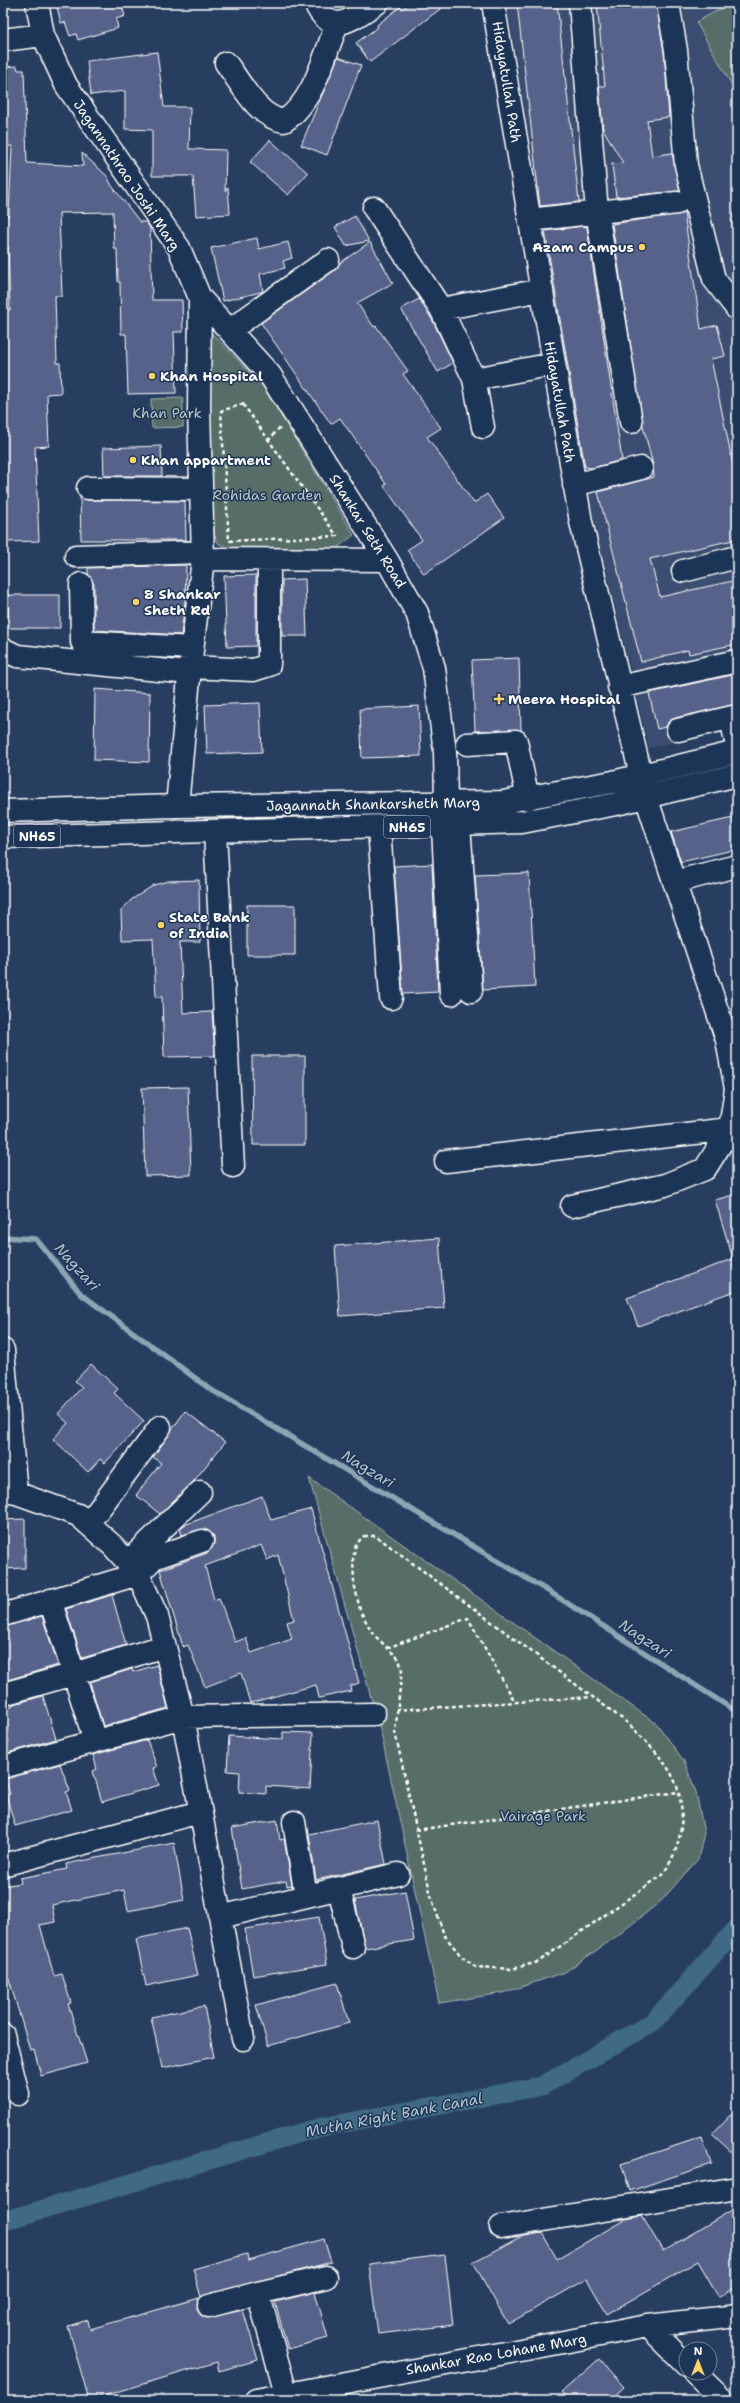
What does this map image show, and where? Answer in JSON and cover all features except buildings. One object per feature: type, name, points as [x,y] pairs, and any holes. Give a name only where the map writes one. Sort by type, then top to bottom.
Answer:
[{"type":"main road","name":"Jagannathrao Joshi Marg","points":[[37,3],[43,35],[66,85],[178,248],[200,298],[195,489],[203,556],[190,662],[177,806]]},
{"type":"main road","points":[[315,3],[321,16],[337,24],[346,22],[377,3]]},
{"type":"main road","name":"Hidayatullah Path","points":[[494,3],[581,522],[646,797],[727,1040],[737,1089],[733,1138]]},
{"type":"main road","points":[[580,3],[597,212],[631,422]]},
{"type":"main road","points":[[668,3],[676,50],[686,165],[714,279],[737,309]]},
{"type":"main road","points":[[226,63],[262,110],[273,120],[284,121],[296,114],[304,101],[337,24]]},
{"type":"main road","points":[[3,40],[43,35]]},
{"type":"main road","points":[[530,220],[677,204]]},
{"type":"main road","points":[[374,208],[441,309],[474,379],[483,427]]},
{"type":"main road","points":[[230,330],[328,260]]},
{"type":"main road","points":[[441,309],[542,290]]},
{"type":"main road","name":"Shankar Seth Road","points":[[200,298],[270,374],[387,560],[417,613],[434,668],[445,752],[446,803]]},
{"type":"main road","points":[[474,379],[554,364]]},
{"type":"main road","points":[[88,488],[195,489],[190,401]]},
{"type":"main road","points":[[574,485],[641,468]]},
{"type":"main road","points":[[76,556],[203,556],[269,560],[387,560]]},
{"type":"main road","points":[[683,571],[737,558]]},
{"type":"main road","points":[[81,584],[82,642],[190,662],[253,670],[269,665],[269,560]]},
{"type":"main road","points":[[3,649],[17,656],[190,662]]},
{"type":"main road","points":[[619,687],[737,661]]},
{"type":"main road","points":[[678,730],[734,717],[737,746]]},
{"type":"main road","points":[[467,744],[516,741],[524,800],[522,822]]},
{"type":"main road","name":"Jagannath Shankarsheth Marg","points":[[3,811],[177,806],[446,803],[524,800],[737,752]]},
{"type":"main road","name":"Jagannath Shankarsheth Marg","points":[[3,837],[451,826],[522,822],[646,797],[737,775]]},
{"type":"main road","points":[[451,826],[461,993]]},
{"type":"main road","points":[[379,828],[391,998]]},
{"type":"main road","points":[[215,832],[233,1166]]},
{"type":"main road","points":[[674,882],[737,866]]},
{"type":"main road","points":[[446,1161],[733,1138]]},
{"type":"main road","points":[[572,1206],[665,1184],[705,1169],[733,1138]]},
{"type":"main road","points":[[3,1350],[10,1492],[78,1515],[112,1544],[133,1568],[157,1616],[182,1717],[242,2039]]},
{"type":"main road","points":[[88,1524],[160,1427]]},
{"type":"main road","points":[[133,1568],[200,1492]]},
{"type":"main road","points":[[3,1614],[50,1600],[133,1568],[154,1558],[202,1541]]},
{"type":"main road","points":[[50,1600],[95,1741]]},
{"type":"main road","points":[[3,1694],[164,1646]]},
{"type":"main road","points":[[3,1766],[182,1717],[374,1714]]},
{"type":"main road","points":[[3,1865],[200,1812]]},
{"type":"main road","points":[[294,1822],[306,1896]]},
{"type":"main road","points":[[220,1917],[398,1874]]},
{"type":"main road","points":[[339,1888],[353,1947]]},
{"type":"main road","points":[[3,2035],[18,2094]]},
{"type":"main road","points":[[502,2227],[737,2188]]},
{"type":"main road","points":[[209,2306],[326,2276]]},
{"type":"main road","points":[[258,2293],[291,2396]]},
{"type":"main road","name":"Shankar Rao Lohane Marg","points":[[256,2400],[291,2396],[648,2326],[737,2316]]},
{"type":"main road","points":[[648,2326],[678,2356]]},
{"type":"main road","points":[[703,2381],[723,2400]]},
{"type":"path","points":[[229,541],[221,410],[243,404],[337,536]]},
{"type":"path","points":[[364,1536],[376,1536],[594,1697],[630,1724],[658,1755],[674,1779],[681,1805],[678,1843],[671,1863],[662,1875],[538,1962],[512,1968],[476,1967],[462,1957],[444,1935],[431,1896],[395,1732],[396,1710],[402,1670],[399,1659],[387,1648],[372,1633],[360,1610],[354,1583],[353,1558],[356,1544],[364,1536]]},
{"type":"path","points":[[387,1648],[468,1618],[515,1702]]},
{"type":"path","points":[[396,1710],[594,1697]]},
{"type":"path","points":[[416,1830],[678,1792]]},
{"type":"shaded area","name":"Azam Campus","points":[[507,3],[737,3],[737,728],[649,748],[587,491]]},
{"type":"green space","points":[[732,3],[737,3],[737,94],[696,22]]},
{"type":"green space","points":[[737,204],[737,254],[734,250],[731,219]]},
{"type":"green space","name":"Rohidas Garden","points":[[208,329],[262,385],[354,535],[337,548],[230,550],[218,543],[214,534],[208,411]]},
{"type":"green space","name":"Khan Park","points":[[183,398],[183,427],[152,428],[151,399]]},
{"type":"green space","name":"Vairage Park","points":[[309,1478],[657,1724],[684,1761],[696,1792],[704,1833],[698,1859],[661,1901],[617,1936],[565,1972],[503,1993],[439,2003],[381,1733]]},
{"type":"waterway","name":"Nagzari","points":[[3,1237],[36,1239],[81,1294],[210,1389],[553,1594],[737,1712]]},
{"type":"waterway","name":"Mutha Right Bank Canal","points":[[3,2221],[317,2128],[542,2086],[653,2022],[737,1928]]},
{"type":"place","name":"Azam Campus","points":[[642,247]]},
{"type":"place","name":"Khan Hospital","points":[[152,376]]},
{"type":"place","name":"Khan appartment","points":[[133,460]]},
{"type":"place","name":"8 Shankar Sheth Rd","points":[[136,602]]},
{"type":"place","name":"Meera Hospital","points":[[499,699]]},
{"type":"place","name":"State Bank of India","points":[[161,925]]}]
